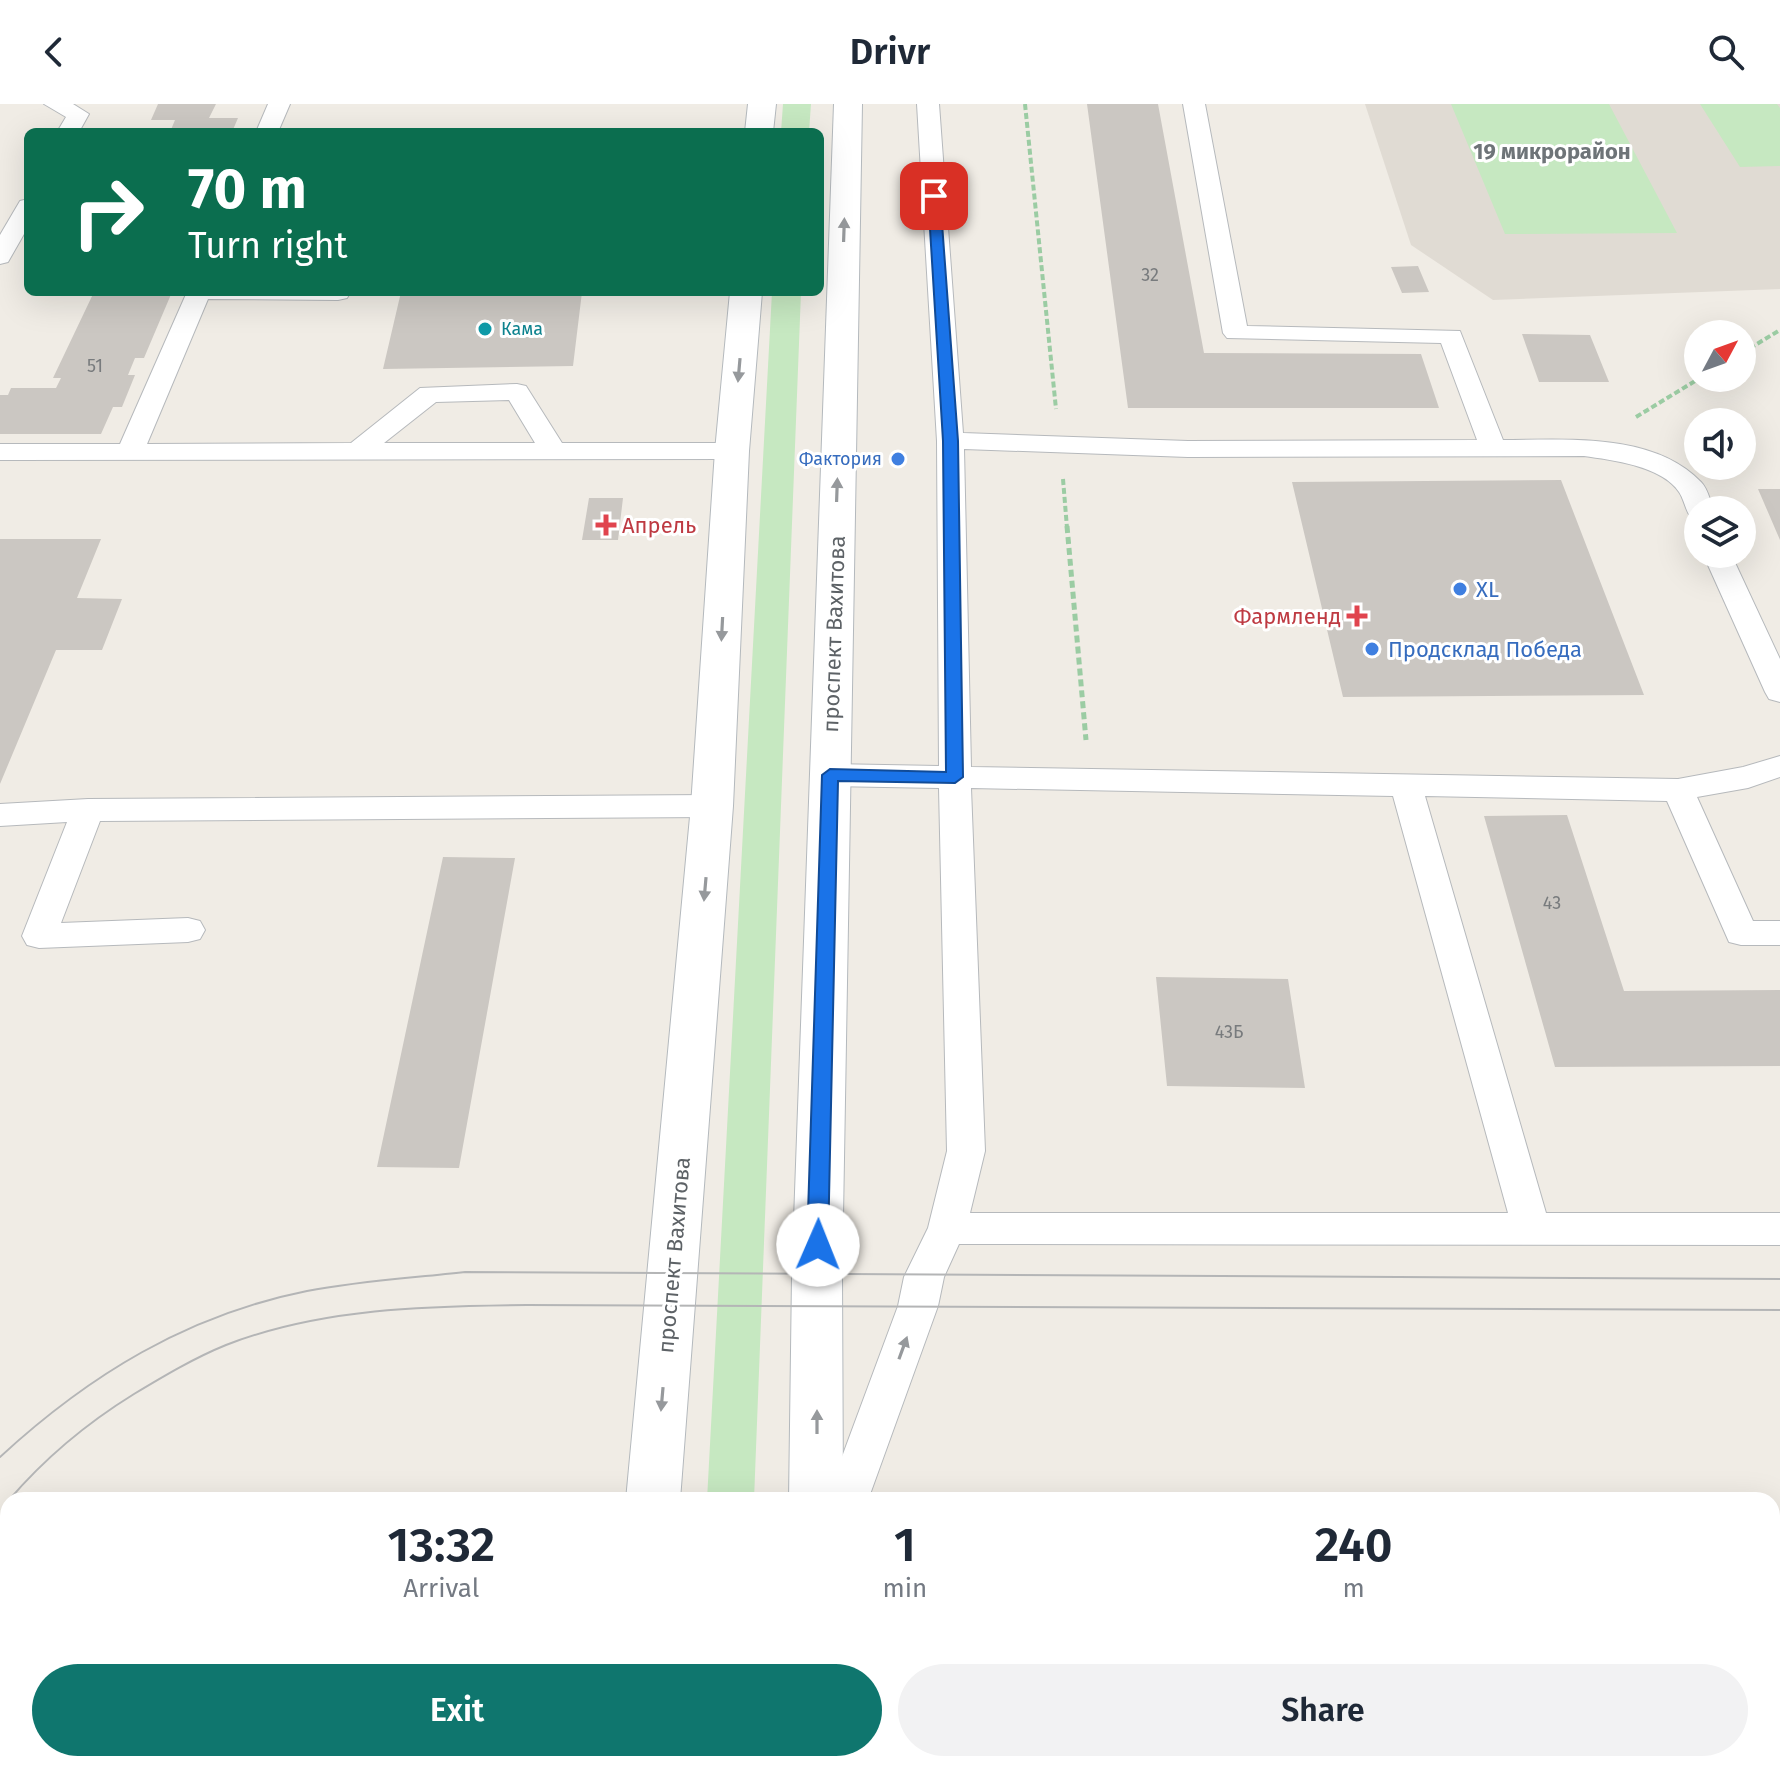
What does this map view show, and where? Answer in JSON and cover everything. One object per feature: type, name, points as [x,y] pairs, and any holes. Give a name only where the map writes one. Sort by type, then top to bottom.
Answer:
[{"type":"main road","points":[[759,128],[762,104]]},
{"type":"main road","name":"проспект Вахитова","points":[[816,1492],[817,1276],[848,104]]},
{"type":"main road","name":"проспект Вахитова","points":[[654,1492],[712,806],[732,451],[746,296]]},
{"type":"lane","points":[[55,104],[78,114],[70,128]]},
{"type":"lane","points":[[269,128],[279,104]]},
{"type":"lane","points":[[850,1492],[918,1306],[924,1277],[947,1228],[966,1151],[955,777],[950,441],[928,104]]},
{"type":"lane","points":[[1194,104],[1236,333],[1451,336],[1493,448]]},
{"type":"lane","points":[[0,257],[24,213]]},
{"type":"lane","points":[[130,452],[197,296]]},
{"type":"lane","points":[[358,451],[429,394],[517,392],[553,451]]},
{"type":"lane","points":[[950,441],[1188,449],[1584,448],[1632,455],[1664,468],[1691,487],[1695,496]]},
{"type":"lane","points":[[0,452],[732,451]]},
{"type":"lane","points":[[1723,568],[1780,692]]},
{"type":"lane","points":[[830,775],[1678,790],[1748,777],[1780,766]]},
{"type":"lane","points":[[1406,785],[1531,1229]]},
{"type":"lane","points":[[1678,790],[1741,933],[1780,933]]},
{"type":"lane","points":[[0,815],[88,810],[712,806]]},
{"type":"lane","points":[[88,810],[39,936],[188,930]]},
{"type":"lane","points":[[947,1228],[1780,1229]]},
{"type":"path","points":[[1756,345],[1780,330]]},
{"type":"path","points":[[1584,448],[1684,388]]},
{"type":"shaded area","points":[[1365,104],[1780,104],[1780,289],[1493,300],[1411,245]]},
{"type":"green space","points":[[783,104],[811,104],[809,128],[781,128]]},
{"type":"green space","points":[[1451,104],[1609,104],[1677,233],[1505,234]]},
{"type":"green space","points":[[1700,104],[1777,104],[1780,108],[1780,166],[1740,167]]},
{"type":"green space","points":[[772,296],[801,296],[754,1492],[707,1492]]},
{"type":"building","points":[[158,104],[216,104],[209,118],[238,118],[234,128],[172,128],[175,120],[151,120]]},
{"type":"building","points":[[1087,104],[1158,104],[1204,353],[1421,354],[1439,408],[1128,408]]},
{"type":"building","points":[[1418,266],[1429,292],[1402,293],[1391,267]]},
{"type":"building","points":[[92,296],[170,296],[144,358],[135,358],[128,375],[135,375],[122,407],[113,407],[101,434],[0,434],[0,395],[8,395],[11,388],[56,388],[61,378],[53,378]]},
{"type":"building","name":"Кама","points":[[400,296],[582,296],[573,366],[383,369]]},
{"type":"building","points":[[1522,334],[1590,335],[1609,382],[1539,382]]},
{"type":"building","name":"XL","points":[[1561,480],[1644,695],[1343,697],[1292,482]]},
{"type":"building","points":[[1758,489],[1780,489],[1780,540]]},
{"type":"building","points":[[589,498],[623,498],[618,540],[582,540]]},
{"type":"building","points":[[0,539],[101,539],[77,598],[122,599],[102,650],[56,650],[0,784]]},
{"type":"building","points":[[1567,815],[1624,991],[1780,990],[1780,1066],[1555,1067],[1484,816]]},
{"type":"building","points":[[443,857],[515,858],[459,1168],[377,1167]]},
{"type":"building","points":[[1156,977],[1288,979],[1305,1088],[1167,1086]]},
{"type":"tram line","points":[[0,1457],[34,1427],[105,1375],[181,1332],[221,1316],[307,1291],[465,1272],[1780,1279]]},
{"type":"tram line","points":[[16,1492],[83,1429],[134,1394],[191,1361],[226,1345],[299,1323],[413,1308],[527,1305],[1780,1310]]},
{"type":"place","name":"Кама","points":[[485,329]]},
{"type":"place","name":"Фактория","points":[[898,459]]},
{"type":"place","name":"Апрель","points":[[606,525]]},
{"type":"place","name":"XL","points":[[1460,589]]},
{"type":"place","name":"Фармленд","points":[[1357,616]]},
{"type":"place","name":"Продсклад Победа","points":[[1372,649]]},
{"type":"district","name":"19 микрорайон","points":[[1552,151]]},
{"type":"route","points":[[818,1245],[830,775],[955,777],[950,441],[934,196]]}]
